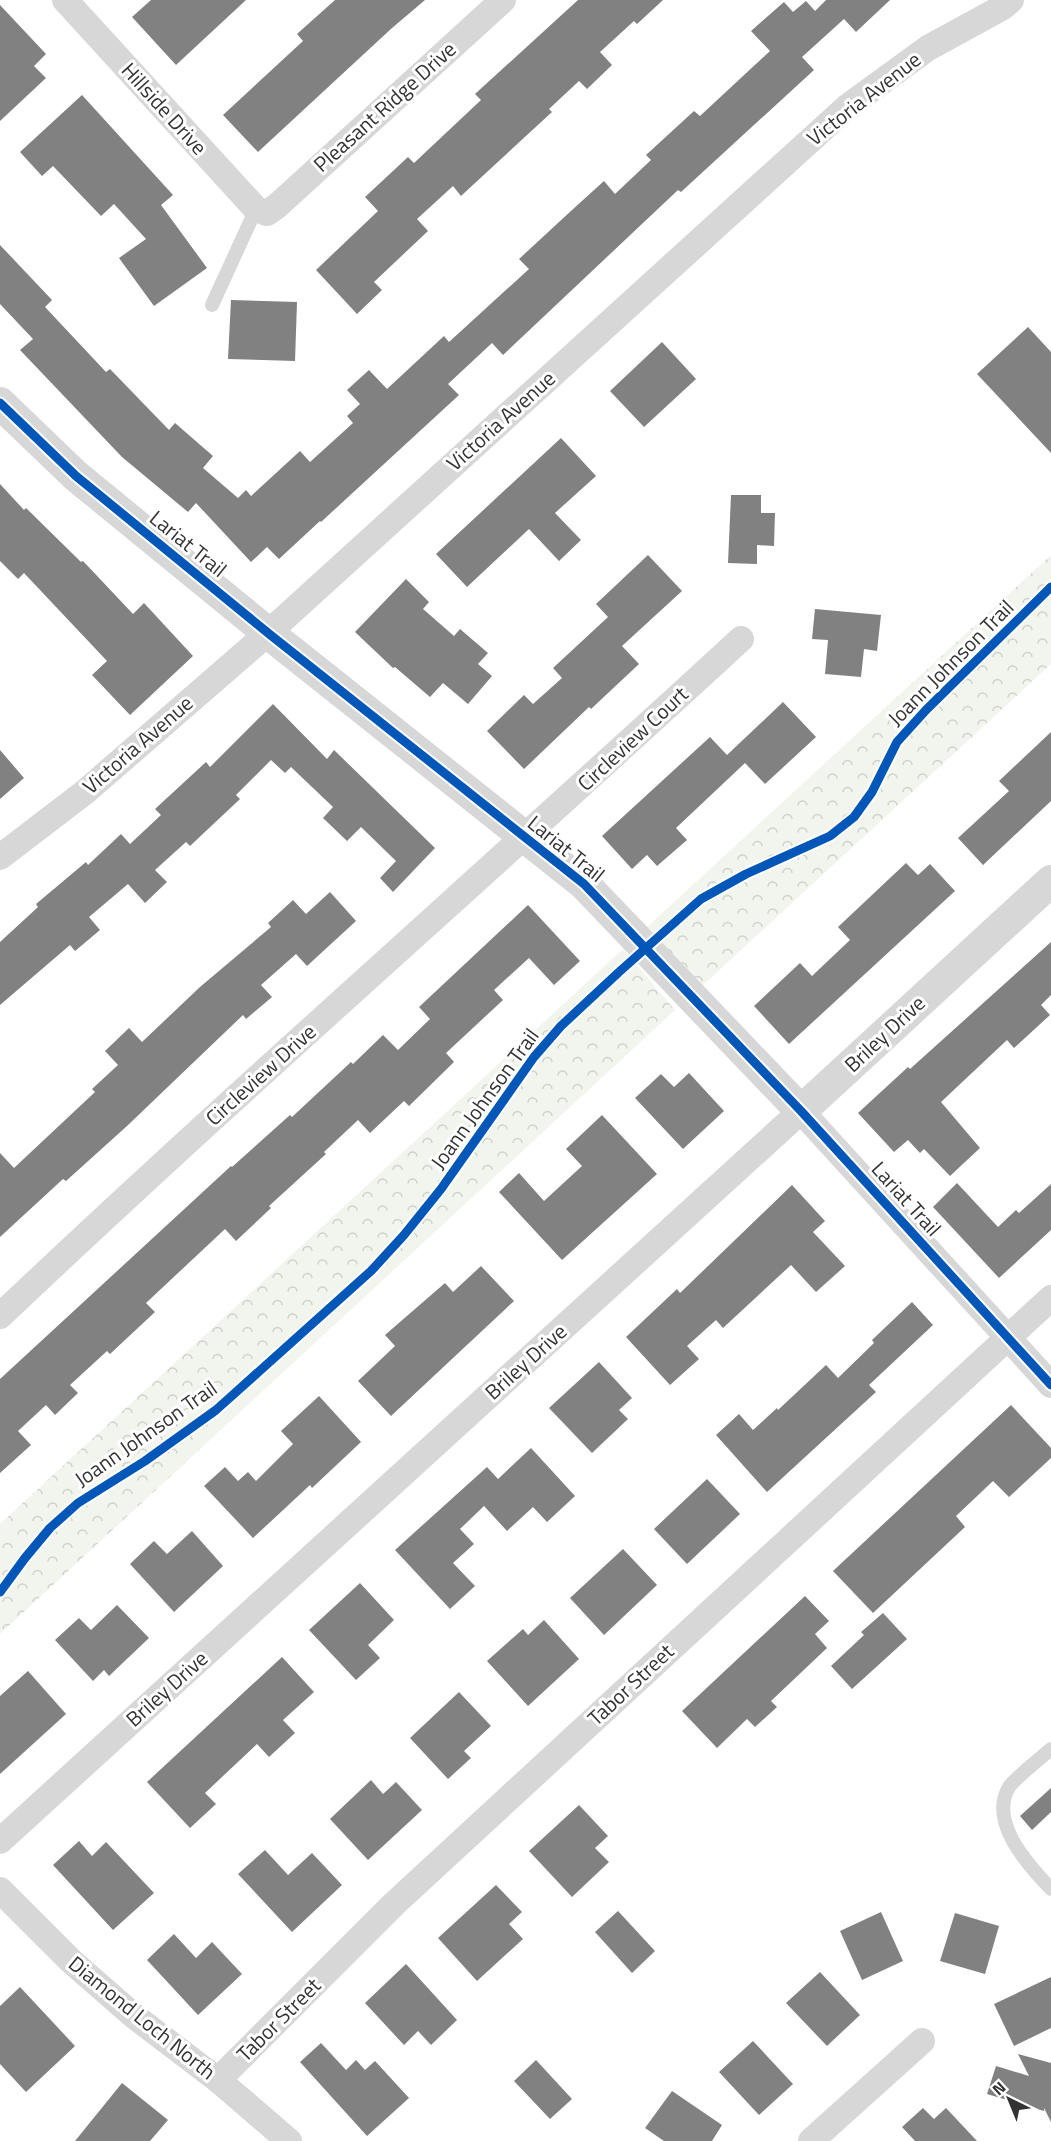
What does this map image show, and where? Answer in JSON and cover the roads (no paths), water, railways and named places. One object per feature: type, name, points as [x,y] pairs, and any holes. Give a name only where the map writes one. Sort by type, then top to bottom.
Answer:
[{"type":"street","name":"Pleasant Ridge Drive","points":[[261,211],[277,206],[503,0]]},
{"type":"street","name":"Victoria Avenue","points":[[0,857],[85,792],[268,633],[847,107],[928,48],[1003,7],[1011,0]]},
{"type":"street","name":"Hillside Drive","points":[[68,1],[261,211]]},
{"type":"street","name":"Lariat Trail","points":[[0,403],[76,476],[268,633],[584,884],[801,1111],[1051,1385]]},
{"type":"street","name":"Circleview Court","points":[[525,838],[741,639]]},
{"type":"street","name":"Circleview Drive","points":[[0,1316],[141,1183],[525,838]]},
{"type":"street","name":"Briley Drive","points":[[0,1841],[1051,881]]},
{"type":"street","name":"Tabor Street","points":[[218,2080],[394,1905],[1051,1298]]},
{"type":"street","name":"Diamond Loch North","points":[[0,1890],[71,1961],[125,2008],[218,2080],[289,2141]]},
{"type":"street","points":[[811,2141],[922,2041]]},
{"type":"lane","points":[[212,305],[261,211]]},
{"type":"lane","points":[[1051,1749],[1009,1787],[1003,1809],[1011,1841],[1030,1867],[1051,1889]]}]
